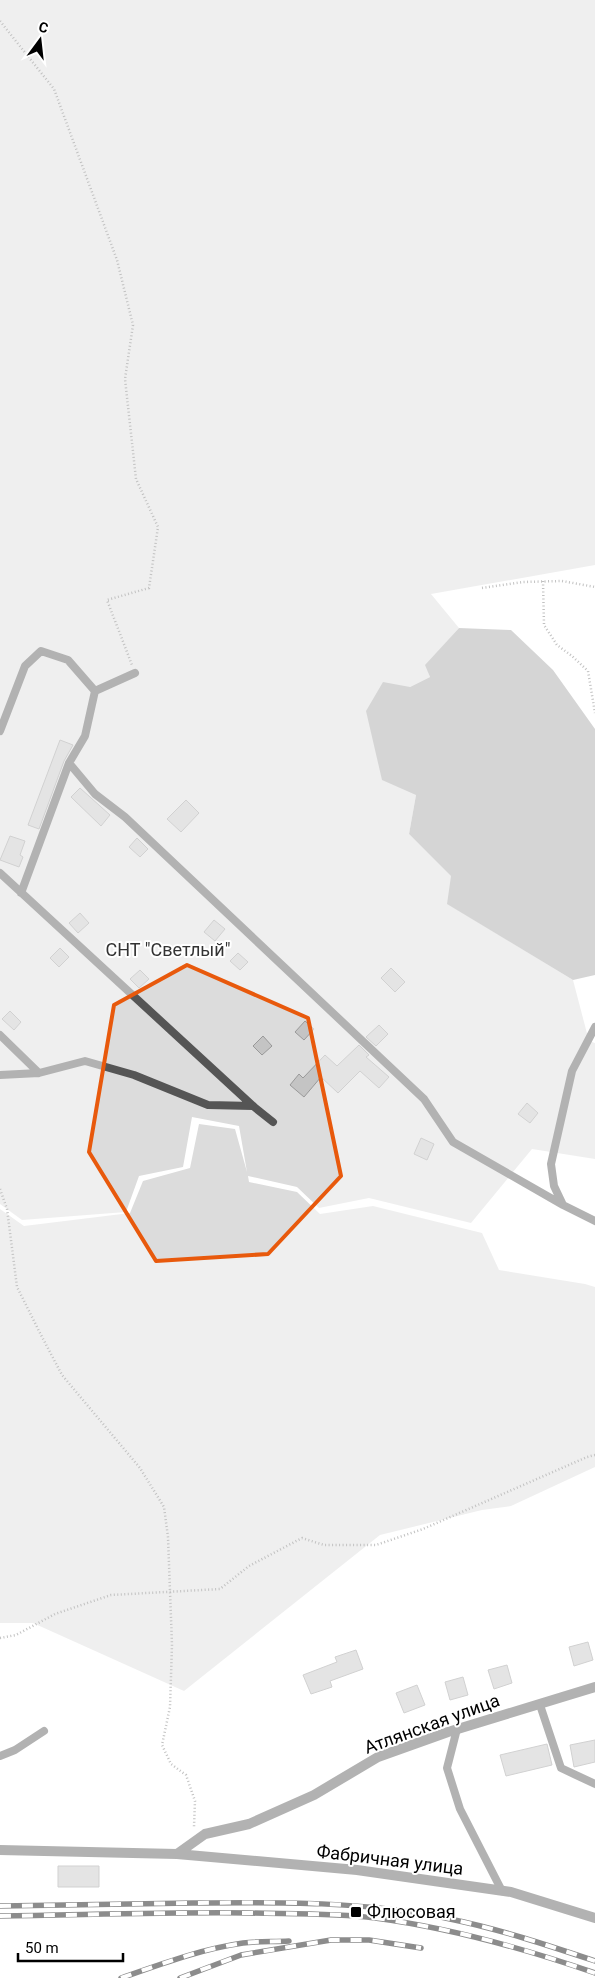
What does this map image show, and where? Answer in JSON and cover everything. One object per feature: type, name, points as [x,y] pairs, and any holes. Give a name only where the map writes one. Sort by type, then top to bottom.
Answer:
[{"type":"street","name":"Атлянская улица","points":[[177,1854],[205,1834],[250,1824],[314,1795],[378,1757],[458,1729],[595,1687]]},
{"type":"street","name":"Фабричная улица","points":[[0,1850],[177,1854],[357,1870],[511,1892],[595,1918]]},
{"type":"lane","points":[[0,731],[25,666],[41,651],[68,660],[96,691]]},
{"type":"lane","points":[[96,691],[135,673]]},
{"type":"lane","points":[[21,893],[69,763],[85,736],[96,691]]},
{"type":"lane","points":[[69,763],[95,794],[125,817],[424,1099],[453,1142],[595,1222]]},
{"type":"lane","points":[[0,874],[253,1106],[273,1122]]},
{"type":"lane","points":[[563,1205],[554,1186],[551,1164],[572,1071],[595,1027]]},
{"type":"lane","points":[[0,1035],[39,1073]]},
{"type":"lane","points":[[0,1075],[39,1073],[86,1061],[134,1076],[208,1105],[253,1106]]},
{"type":"lane","points":[[540,1704],[560,1768],[595,1784]]},
{"type":"lane","points":[[458,1729],[447,1768],[460,1810],[502,1891]]},
{"type":"lane","points":[[0,1756],[15,1750],[44,1731]]},
{"type":"path","points":[[0,21],[54,89],[117,260],[133,325],[125,379],[136,479],[158,527],[149,588],[107,600],[135,673]]},
{"type":"path","points":[[542,581],[544,625],[557,645],[572,656],[588,672],[595,713]]},
{"type":"path","points":[[482,588],[542,581],[562,581],[595,587]]},
{"type":"path","points":[[0,1189],[7,1208],[17,1287],[41,1336],[62,1375],[140,1468],[164,1507],[168,1537],[172,1645],[170,1707],[162,1745],[171,1764],[186,1775],[196,1801],[193,1843]]},
{"type":"path","points":[[0,1638],[16,1635],[54,1614],[111,1594],[220,1588],[249,1566],[302,1538],[324,1546],[376,1544],[423,1530],[586,1457],[595,1455]]},
{"type":"highlighted area","points":[[187,965],[308,1018],[341,1176],[268,1254],[156,1261],[89,1152],[114,1005]]},
{"type":"green space","name":"СНТ \"Светлый\"","points":[[0,0],[595,0],[595,565],[431,594],[459,628],[426,665],[430,677],[410,687],[416,795],[409,834],[452,876],[448,904],[573,980],[589,1041],[595,1043],[595,1159],[532,1149],[471,1223],[369,1198],[319,1208],[297,1187],[248,1176],[249,1182],[297,1192],[320,1214],[373,1206],[482,1233],[499,1270],[595,1287],[595,1467],[511,1506],[482,1510],[380,1535],[184,1691],[33,1623],[0,1623],[0,1209],[24,1226],[130,1213],[143,1181],[190,1168],[199,1124],[235,1129],[247,1172],[239,1126],[192,1117],[183,1167],[139,1176],[126,1212],[22,1220],[0,1204]]},
{"type":"shaded area","points":[[459,628],[511,630],[553,670],[595,729],[595,975],[573,980],[447,904],[451,876],[409,834],[416,795],[382,780],[366,711],[383,682],[410,687],[430,677],[425,665]]},
{"type":"building","points":[[60,740],[73,745],[64,761],[39,829],[28,825]]},
{"type":"building","points":[[80,788],[110,815],[101,826],[71,797]]},
{"type":"building","points":[[186,800],[199,813],[181,832],[167,819]]},
{"type":"building","points":[[10,836],[25,841],[20,855],[23,857],[19,867],[0,860]]},
{"type":"building","points":[[137,838],[148,849],[140,857],[129,847]]},
{"type":"building","points":[[80,913],[89,923],[78,933],[69,923]]},
{"type":"building","points":[[214,920],[225,929],[215,941],[204,932]]},
{"type":"building","points":[[60,948],[69,957],[59,967],[50,958]]},
{"type":"building","points":[[238,953],[248,962],[240,970],[230,961]]},
{"type":"building","points":[[391,968],[405,982],[395,992],[381,978]]},
{"type":"building","points":[[140,970],[149,979],[139,988],[130,979]]},
{"type":"building","points":[[10,1011],[21,1022],[14,1030],[2,1019]]},
{"type":"building","points":[[305,1021],[314,1029],[304,1040],[295,1032]]},
{"type":"building","points":[[379,1025],[388,1034],[376,1046],[366,1037]]},
{"type":"building","points":[[263,1036],[272,1046],[262,1055],[253,1046]]},
{"type":"building","points":[[359,1045],[369,1055],[366,1057],[389,1077],[379,1088],[360,1071],[338,1093],[321,1077],[304,1097],[290,1085],[299,1074],[303,1078],[325,1055],[337,1066]]},
{"type":"building","points":[[527,1103],[538,1113],[530,1123],[518,1114]]},
{"type":"building","points":[[421,1138],[434,1144],[427,1160],[414,1154]]},
{"type":"building","points":[[588,1642],[593,1660],[574,1666],[569,1647]]},
{"type":"building","points":[[356,1650],[363,1669],[330,1681],[332,1687],[311,1694],[303,1675],[337,1662],[335,1657]]},
{"type":"building","points":[[507,1665],[512,1683],[494,1689],[488,1670]]},
{"type":"building","points":[[463,1677],[468,1695],[450,1700],[445,1682]]},
{"type":"building","points":[[417,1685],[425,1705],[404,1713],[396,1693]]},
{"type":"building","points":[[595,1740],[595,1762],[574,1767],[570,1745]]},
{"type":"building","points":[[547,1744],[552,1765],[506,1776],[500,1755]]},
{"type":"building","points":[[58,1866],[99,1866],[99,1887],[58,1887]]},
{"type":"railway","points":[[0,1906],[193,1903],[354,1906],[418,1913],[468,1923],[595,1961]]},
{"type":"railway","points":[[0,1916],[156,1913],[360,1916],[459,1933],[514,1947],[595,1973]]},
{"type":"railway","points":[[180,1978],[241,1955],[331,1940],[369,1940],[421,1948]]},
{"type":"railway","points":[[121,1978],[212,1949],[249,1942],[289,1941]]},
{"type":"place","name":"Флюсовая","points":[[356,1912]]}]
